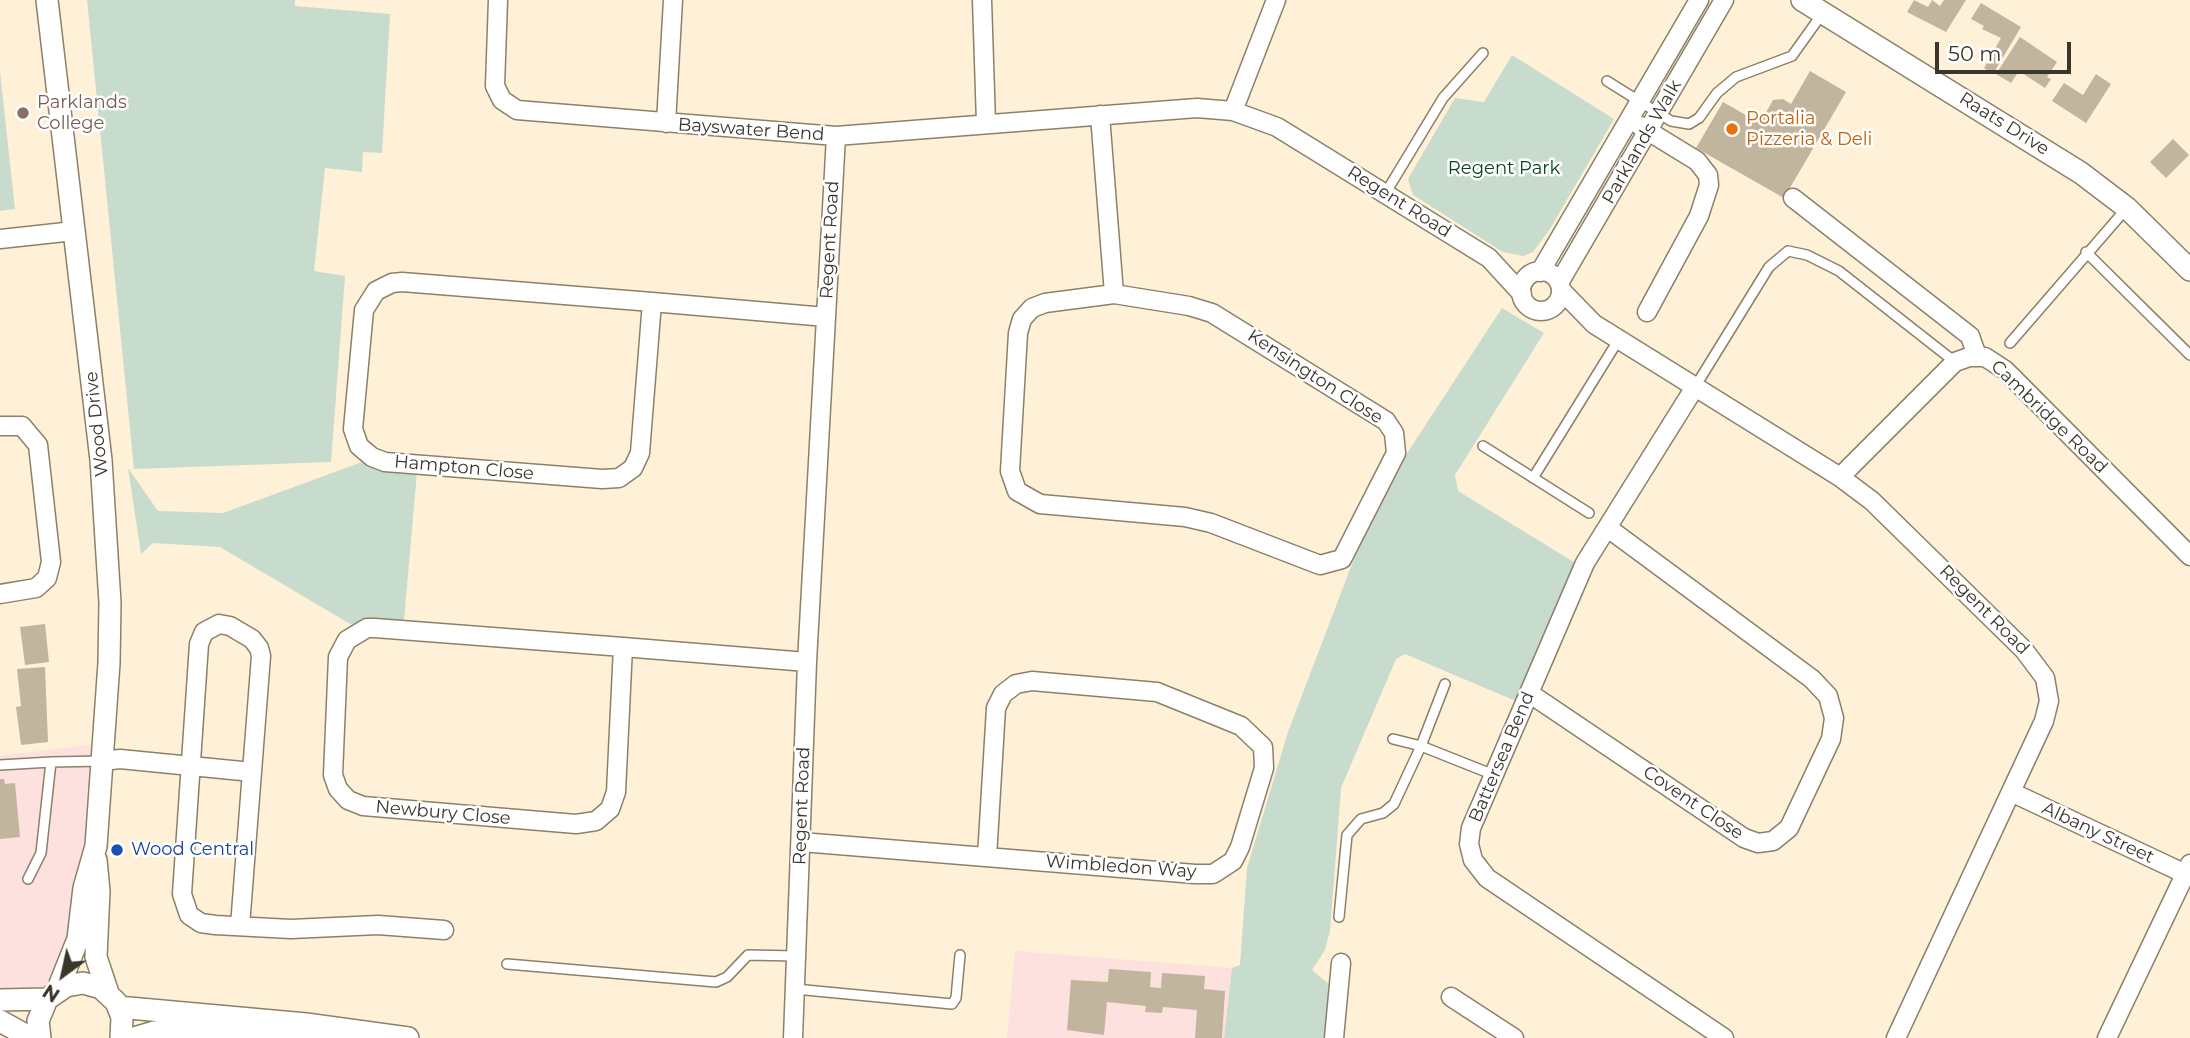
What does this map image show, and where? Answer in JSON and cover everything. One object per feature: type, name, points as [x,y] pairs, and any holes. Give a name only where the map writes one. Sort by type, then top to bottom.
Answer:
[{"type":"street","name":"Wood Drive","points":[[47,0],[106,522],[110,603],[103,761],[95,851],[99,891],[96,957],[123,1027],[121,1038]]},
{"type":"street","name":"Bayswater Bend","points":[[498,0],[495,86],[509,106],[525,112],[836,136]]},
{"type":"street","name":"Bayswater Bend","points":[[666,123],[673,0]]},
{"type":"street","points":[[982,0],[986,123]]},
{"type":"street","points":[[1233,111],[1276,0]]},
{"type":"street","name":"Parklands Walk","points":[[1537,272],[1699,0]]},
{"type":"street","name":"Parklands Walk","points":[[1560,287],[1724,0]]},
{"type":"street","name":"Raats Drive","points":[[1802,0],[2059,157],[2127,208],[2190,270]]},
{"type":"street","name":"Regent Road","points":[[793,1038],[807,662],[836,136],[1197,108],[1233,111],[1277,127],[1489,258],[1537,272]]},
{"type":"street","points":[[1100,115],[1114,295]]},
{"type":"street","points":[[1628,119],[1704,167],[1709,185],[1699,216],[1647,312]]},
{"type":"street","points":[[1793,198],[1970,336],[1977,356]]},
{"type":"street","points":[[0,239],[74,231]]},
{"type":"street","name":"Regent Road","points":[[1489,258],[1522,294]]},
{"type":"street","points":[[1537,272],[1555,277],[1560,287],[1557,303],[1546,310],[1527,306],[1522,294],[1524,282],[1537,272]]},
{"type":"street","name":"Hampton Close","points":[[652,302],[640,453],[633,468],[620,478],[603,479],[385,462],[372,457],[359,446],[353,429],[364,310],[371,296],[384,286],[402,282],[652,302],[826,317]]},
{"type":"street","name":"Regent Road","points":[[1560,287],[1594,324]]},
{"type":"street","name":"Kensington Close","points":[[1114,295],[1189,306],[1212,313],[1386,421],[1394,433],[1396,453],[1342,559],[1320,565],[1211,523],[1185,517],[1040,504],[1031,502],[1017,491],[1010,471],[1018,333],[1022,319],[1032,308],[1045,303],[1114,295]]},
{"type":"street","name":"Regent Road","points":[[1546,310],[1594,324],[1840,477],[1895,521],[2040,668],[2048,690],[2048,711],[1896,1038]]},
{"type":"street","name":"Cambridge Road","points":[[1840,477],[1955,362],[1977,356],[1999,364],[2190,556]]},
{"type":"street","name":"Battersea Bend","points":[[1695,387],[1585,563],[1469,836],[1470,853],[1481,873],[1724,1038]]},
{"type":"street","points":[[0,426],[22,426],[38,445],[51,562],[47,578],[36,588],[0,594]]},
{"type":"street","name":"Covent Close","points":[[1529,693],[1744,838],[1766,843],[1779,838],[1789,828],[1831,739],[1834,718],[1828,696],[1812,679],[1608,528]]},
{"type":"street","points":[[240,926],[261,652],[252,639],[225,624],[208,628],[201,638],[183,901],[190,915],[201,923],[240,926],[291,929],[378,925],[444,930]]},
{"type":"street","name":"Newbury Close","points":[[623,647],[616,792],[610,808],[596,821],[576,824],[363,806],[348,800],[338,789],[333,775],[338,657],[347,639],[360,631],[375,628],[623,647],[807,662]]},
{"type":"street","name":"Wimbledon Way","points":[[801,842],[986,857],[1213,874],[1233,861],[1240,847],[1264,768],[1263,747],[1241,726],[1157,692],[1032,681],[1016,684],[1003,694],[996,708],[986,857]]},
{"type":"street","points":[[103,761],[120,759],[252,772]]},
{"type":"street","name":"Albany Street","points":[[2011,792],[2188,872]]},
{"type":"street","name":"Wood Drive","points":[[40,1038],[38,1021],[78,939],[84,888],[95,851]]},
{"type":"street","points":[[2107,1038],[2188,872]]},
{"type":"street","points":[[1334,1038],[1341,964]]},
{"type":"street","points":[[0,1000],[52,994],[83,983],[113,1000],[322,1038],[377,1035]]},
{"type":"street","points":[[1451,997],[1514,1038]]},
{"type":"street","points":[[0,1021],[31,1038]]},
{"type":"street","points":[[134,1038],[170,1031],[408,1038]]},
{"type":"lane","points":[[1607,81],[1658,113],[1682,124],[1694,122],[1717,93],[1736,77],[1792,56],[1823,13]]},
{"type":"lane","points":[[1385,194],[1443,98],[1456,87],[1483,53]]},
{"type":"lane","points":[[2010,343],[2086,252],[2127,208]]},
{"type":"lane","points":[[1695,387],[1774,259],[1788,251],[1807,255],[1839,271],[1955,362]]},
{"type":"lane","points":[[2086,252],[2190,355]]},
{"type":"lane","points":[[1533,478],[1619,339]]},
{"type":"lane","points":[[1483,446],[1589,513]]},
{"type":"lane","points":[[1339,917],[1343,859],[1350,828],[1361,819],[1383,813],[1394,804],[1421,746],[1445,684]]},
{"type":"lane","points":[[1393,739],[1421,746],[1494,775]]},
{"type":"lane","points":[[0,765],[103,761]]},
{"type":"lane","points":[[28,879],[41,853],[51,762]]},
{"type":"lane","points":[[507,964],[716,982],[727,977],[748,955],[796,956]]},
{"type":"lane","points":[[794,989],[951,1004],[956,998],[960,955]]},
{"type":"shaded area","points":[[104,743],[96,846],[58,989],[0,1000],[0,756]]},
{"type":"shaded area","points":[[1015,951],[1232,968],[1224,1038],[1007,1038]]},
{"type":"green space","name":"Parklands College","points":[[87,0],[295,0],[295,6],[390,14],[382,153],[363,152],[362,172],[325,168],[314,271],[345,276],[331,462],[134,469]]},
{"type":"green space","name":"Regent Park","points":[[1512,55],[1614,119],[1550,229],[1533,252],[1523,256],[1503,252],[1413,195],[1408,179],[1455,98],[1484,102]]},
{"type":"green space","points":[[0,72],[15,209],[0,211]]},
{"type":"green space","points":[[1502,308],[1544,333],[1455,475],[1458,491],[1577,564],[1518,702],[1405,654],[1396,659],[1341,788],[1330,931],[1325,950],[1312,970],[1329,984],[1327,1038],[1224,1038],[1232,968],[1240,965],[1247,868],[1288,732],[1355,556],[1398,467]]},
{"type":"green space","points":[[362,462],[379,469],[417,472],[404,620],[363,619],[357,628],[220,547],[153,543],[141,554],[128,468],[158,511],[223,513]]},
{"type":"building","points":[[1914,0],[1928,7],[1932,0],[1940,6],[1944,0],[1966,0],[1946,32],[1907,12]]},
{"type":"building","points":[[1981,3],[2021,27],[1993,74],[1984,68],[2001,38],[1982,29],[1984,26],[1971,19]]},
{"type":"building","points":[[2020,37],[2057,62],[2047,77],[2051,79],[2045,88],[2019,71],[2011,83],[1996,74]]},
{"type":"building","points":[[1810,71],[1846,92],[1784,198],[1696,148],[1723,102],[1760,123],[1773,100],[1783,99],[1791,104]]},
{"type":"building","points":[[2096,74],[2111,84],[2086,123],[2052,101],[2064,83],[2083,95]]},
{"type":"building","points":[[2173,139],[2189,155],[2166,178],[2150,162]]},
{"type":"building","points":[[45,624],[49,662],[25,665],[20,627]]},
{"type":"building","points":[[45,667],[48,742],[21,745],[16,707],[21,706],[17,669]]},
{"type":"building","points":[[0,779],[4,779],[5,784],[15,783],[20,837],[0,839]]},
{"type":"building","points":[[1109,969],[1151,972],[1150,987],[1161,988],[1162,973],[1205,976],[1204,989],[1225,991],[1222,1038],[1195,1038],[1197,1010],[1163,1007],[1162,1013],[1145,1012],[1146,1006],[1107,1002],[1104,1035],[1067,1030],[1071,980],[1108,982]]},
{"type":"place","name":"Parklands College","points":[[23,113]]},
{"type":"place","name":"Portalia Pizzeria & Deli","points":[[1732,129]]},
{"type":"place","name":"Wood Central","points":[[117,850]]}]
